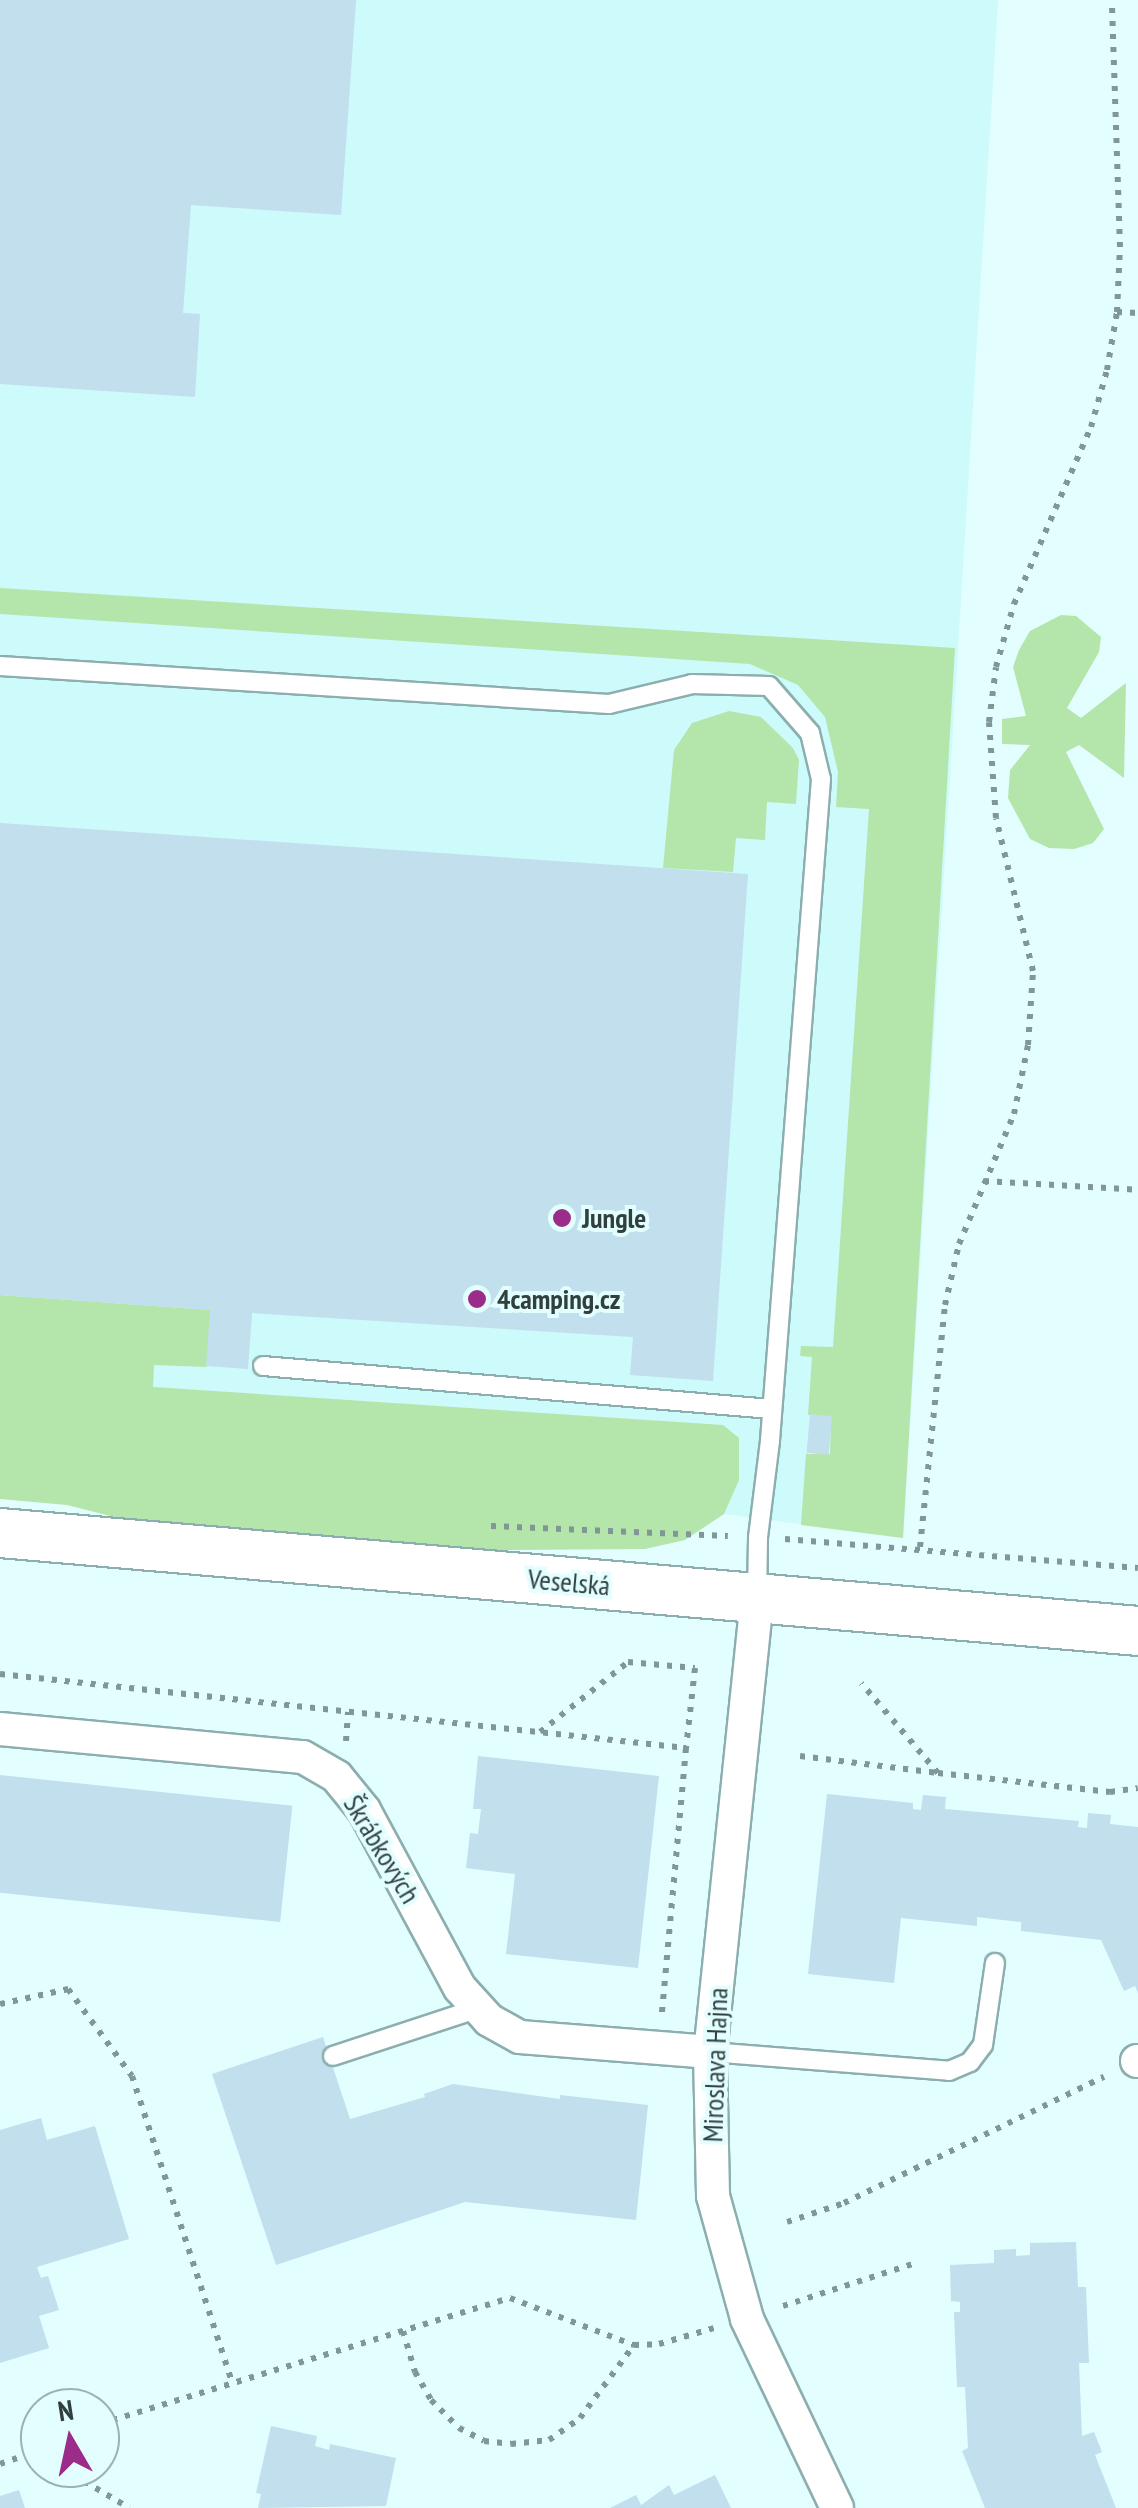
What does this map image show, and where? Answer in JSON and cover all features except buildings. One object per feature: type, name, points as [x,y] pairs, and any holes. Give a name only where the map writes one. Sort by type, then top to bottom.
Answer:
[{"type":"street","name":"Veselská","points":[[0,1533],[1138,1631]]},
{"type":"street","name":"Miroslava Hajna","points":[[757,1598],[710,2052],[713,2196],[747,2318],[837,2508]]},
{"type":"street","name":"Škrábkových","points":[[0,1729],[303,1757],[337,1777],[364,1810],[460,1988],[489,2020],[520,2037],[710,2052]]},
{"type":"lane","points":[[0,666],[608,704],[692,684],[769,686],[810,733],[821,778],[758,1538],[757,1598]]},
{"type":"lane","points":[[263,1366],[771,1409]]},
{"type":"lane","points":[[710,2052],[949,2072],[970,2062],[984,2045],[995,1963]]},
{"type":"lane","points":[[333,2056],[478,2008]]},
{"type":"path","points":[[920,1547],[945,1305],[960,1244],[1014,1114],[1028,1045],[1032,971],[994,800],[988,722],[996,667],[1014,604],[1091,427],[1117,312],[1121,182],[1112,0]]},
{"type":"path","points":[[1117,312],[1138,313]]},
{"type":"path","points":[[984,1182],[1138,1190]]},
{"type":"path","points":[[479,1525],[920,1547],[1138,1568]]},
{"type":"path","points":[[539,1733],[628,1662],[695,1668],[662,2026]]},
{"type":"path","points":[[0,1674],[686,1748]]},
{"type":"path","points":[[861,1684],[938,1773]]},
{"type":"path","points":[[800,1756],[1110,1792],[1138,1788]]},
{"type":"path","points":[[0,2004],[68,1989],[132,2076],[232,2382]]},
{"type":"path","points":[[788,2222],[844,2203],[1137,2061]]},
{"type":"path","points":[[120,2418],[510,2298],[634,2345],[659,2344],[914,2263]]},
{"type":"path","points":[[403,2331],[415,2372],[431,2400],[459,2428],[484,2441],[511,2444],[549,2440],[580,2418],[634,2345]]},
{"type":"path","points":[[96,2488],[130,2508]]},
{"type":"shaded area","points":[[0,0],[998,0],[903,1538],[0,1416]]},
{"type":"green space","points":[[0,588],[955,648],[903,1538],[801,1525],[806,1454],[830,1454],[831,1417],[808,1415],[812,1357],[800,1356],[801,1346],[833,1347],[869,809],[836,807],[838,772],[825,717],[798,685],[750,664],[0,614]]},
{"type":"green space","points":[[1061,615],[1076,616],[1101,637],[1099,652],[1067,708],[1081,718],[1126,683],[1124,778],[1079,745],[1066,752],[1104,829],[1093,843],[1074,849],[1049,848],[1030,839],[1008,798],[1010,770],[1030,745],[1002,744],[1002,719],[1026,716],[1013,667],[1019,650],[1030,631]]},
{"type":"green space","points":[[729,711],[761,717],[793,748],[799,760],[796,804],[767,802],[765,840],[736,838],[733,872],[663,868],[674,750],[692,723]]},
{"type":"green space","points":[[0,1295],[211,1310],[207,1367],[154,1365],[153,1387],[723,1425],[739,1438],[739,1480],[724,1514],[685,1540],[645,1549],[388,1551],[138,1523],[67,1505],[0,1499]]},
{"type":"place","name":"Jungle","points":[[562,1218]]},
{"type":"place","name":"4camping.cz","points":[[477,1299]]}]
